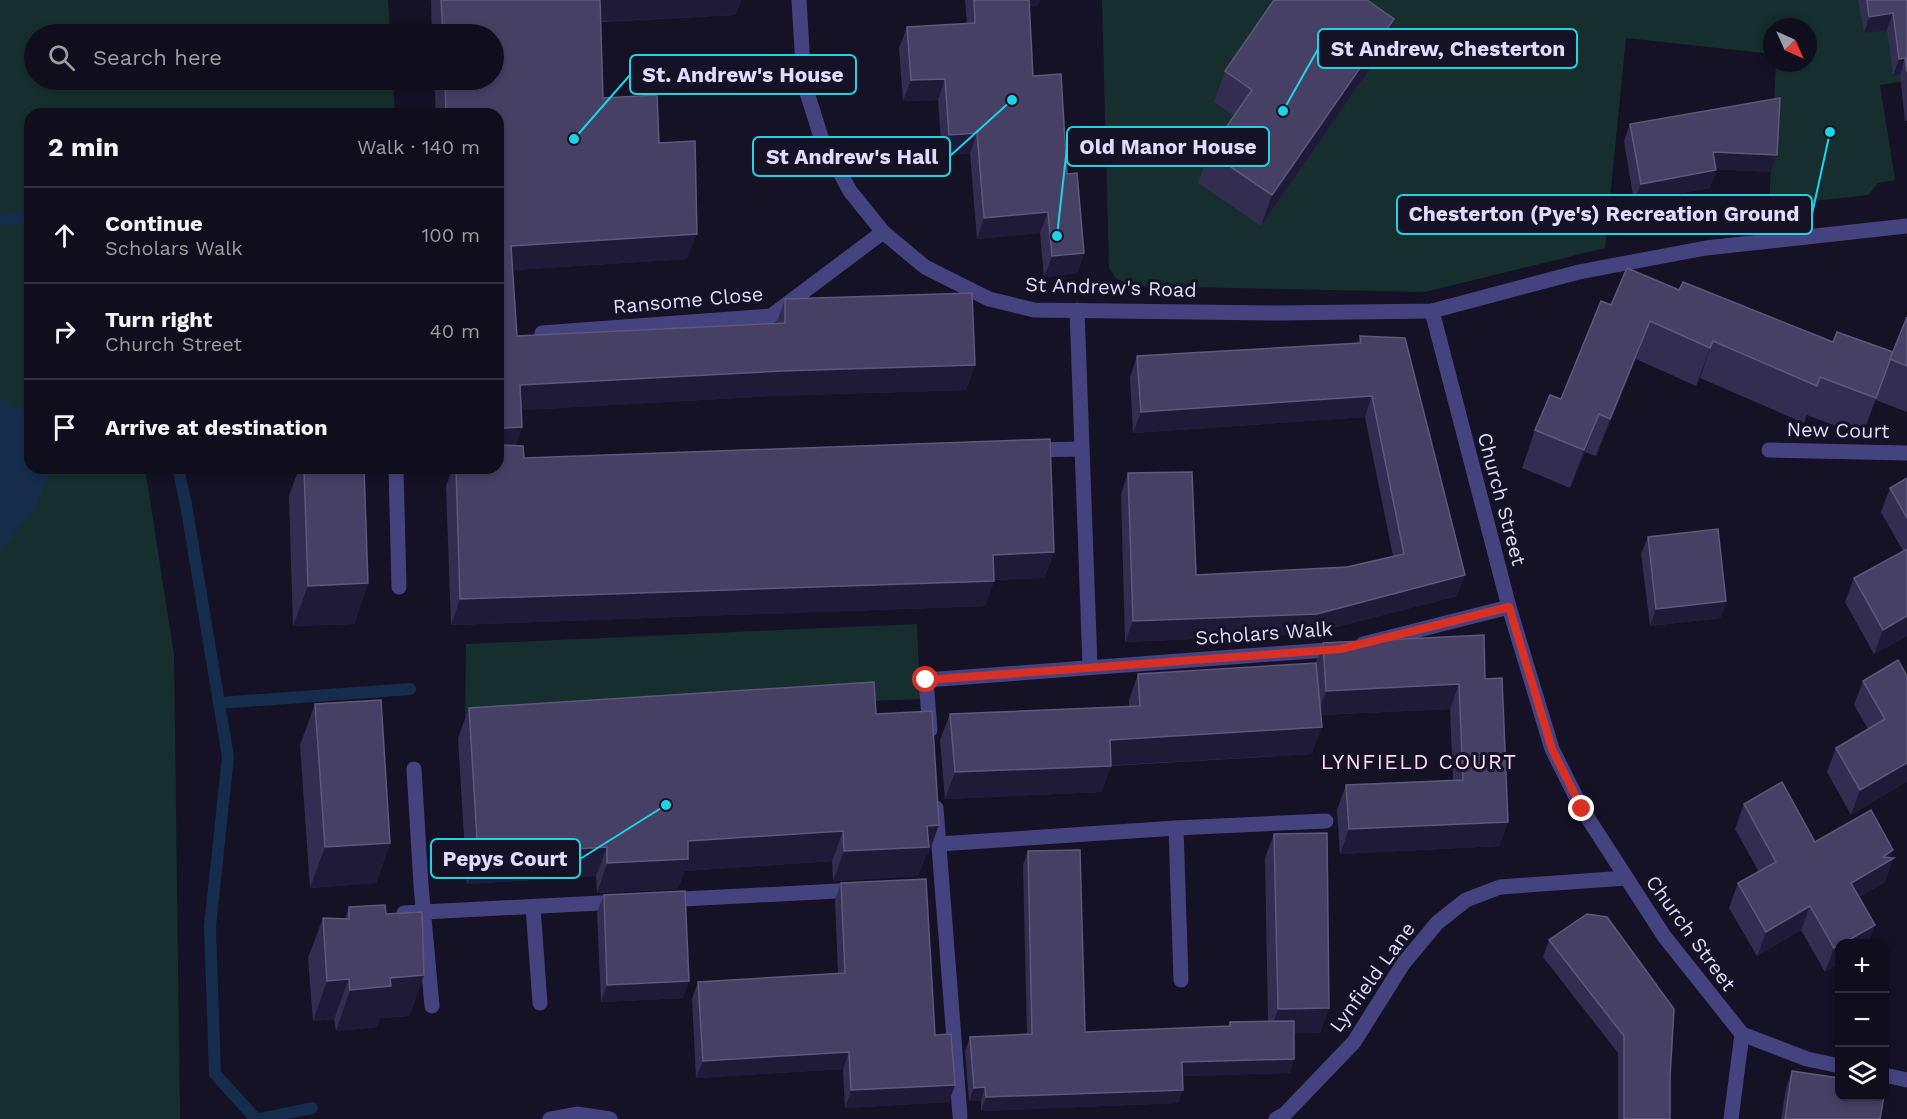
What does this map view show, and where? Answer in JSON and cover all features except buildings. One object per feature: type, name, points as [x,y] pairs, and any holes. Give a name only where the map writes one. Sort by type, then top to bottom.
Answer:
[{"type":"street","name":"St Andrew's Road","points":[[799,0],[804,83],[821,137],[850,191],[882,232],[925,267],[990,299],[1034,310],[1279,313],[1432,311]]},
{"type":"street","points":[[1432,311],[1579,272],[1706,248],[1907,226]]},
{"type":"street","name":"Ransome Close","points":[[542,333],[771,315],[882,232]]},
{"type":"street","points":[[1077,310],[1090,666]]},
{"type":"street","name":"Church Street","points":[[1432,311],[1509,607],[1552,749],[1582,809],[1664,936],[1742,1034]]},
{"type":"street","points":[[1011,451],[1082,449]]},
{"type":"street","name":"New Court","points":[[1769,450],[1907,453]]},
{"type":"street","points":[[396,474],[399,587]]},
{"type":"street","name":"Scholars Walk","points":[[931,740],[926,680],[1341,649],[1509,607]]},
{"type":"street","points":[[414,769],[432,1006]]},
{"type":"street","points":[[935,798],[939,844],[937,886],[960,1116]]},
{"type":"street","points":[[939,844],[1176,828],[1326,821]]},
{"type":"street","points":[[1176,828],[1181,980]]},
{"type":"street","name":"Lynfield Lane","points":[[1276,1119],[1285,1114],[1354,1042],[1403,964],[1437,923],[1466,900],[1500,887],[1626,878]]},
{"type":"street","points":[[390,914],[875,889]]},
{"type":"street","points":[[533,907],[540,1003]]},
{"type":"street","points":[[1731,1119],[1742,1034],[1807,1059],[1835,1065]]},
{"type":"street","points":[[1889,1076],[1907,1080]]},
{"type":"street","points":[[550,1119],[577,1117],[609,1119]]},
{"type":"green space","points":[[0,0],[388,0],[389,24],[24,24],[24,90],[394,90],[395,108],[24,108],[24,474],[146,474],[174,655],[180,1119],[0,1119]]},
{"type":"green space","points":[[1102,0],[1907,0],[1907,81],[1880,85],[1895,180],[1878,183],[1868,195],[1769,206],[1776,72],[1817,72],[1817,18],[1763,18],[1763,53],[1626,38],[1605,248],[1425,292],[1138,286],[1116,279],[1109,268]]},
{"type":"green space","points":[[917,624],[920,699],[465,717],[466,644]]},
{"type":"water","points":[[0,398],[24,412],[24,474],[50,474],[35,508],[0,551]]},
{"type":"waterway","points":[[0,220],[24,218]]},
{"type":"waterway","points":[[179,474],[228,757],[210,926],[215,1074],[256,1119]]},
{"type":"waterway","points":[[219,703],[410,689]]},
{"type":"waterway","points":[[259,1119],[312,1108]]},
{"type":"place","name":"St Andrew's Hall","points":[[1012,100]]},
{"type":"place","name":"St Andrew, Chesterton","points":[[1283,111]]},
{"type":"place","name":"Chesterton (Pye's) Recreation Ground","points":[[1830,132]]},
{"type":"place","name":"St. Andrew's House","points":[[574,139]]},
{"type":"place","name":"Old Manor House","points":[[1057,236]]},
{"type":"place","name":"Pepys Court","points":[[666,805]]},
{"type":"district","name":"LYNFIELD COURT","points":[[1419,762]]},
{"type":"route","points":[[926,680],[1341,649],[1461,621],[1509,607],[1552,749],[1582,809]]}]
